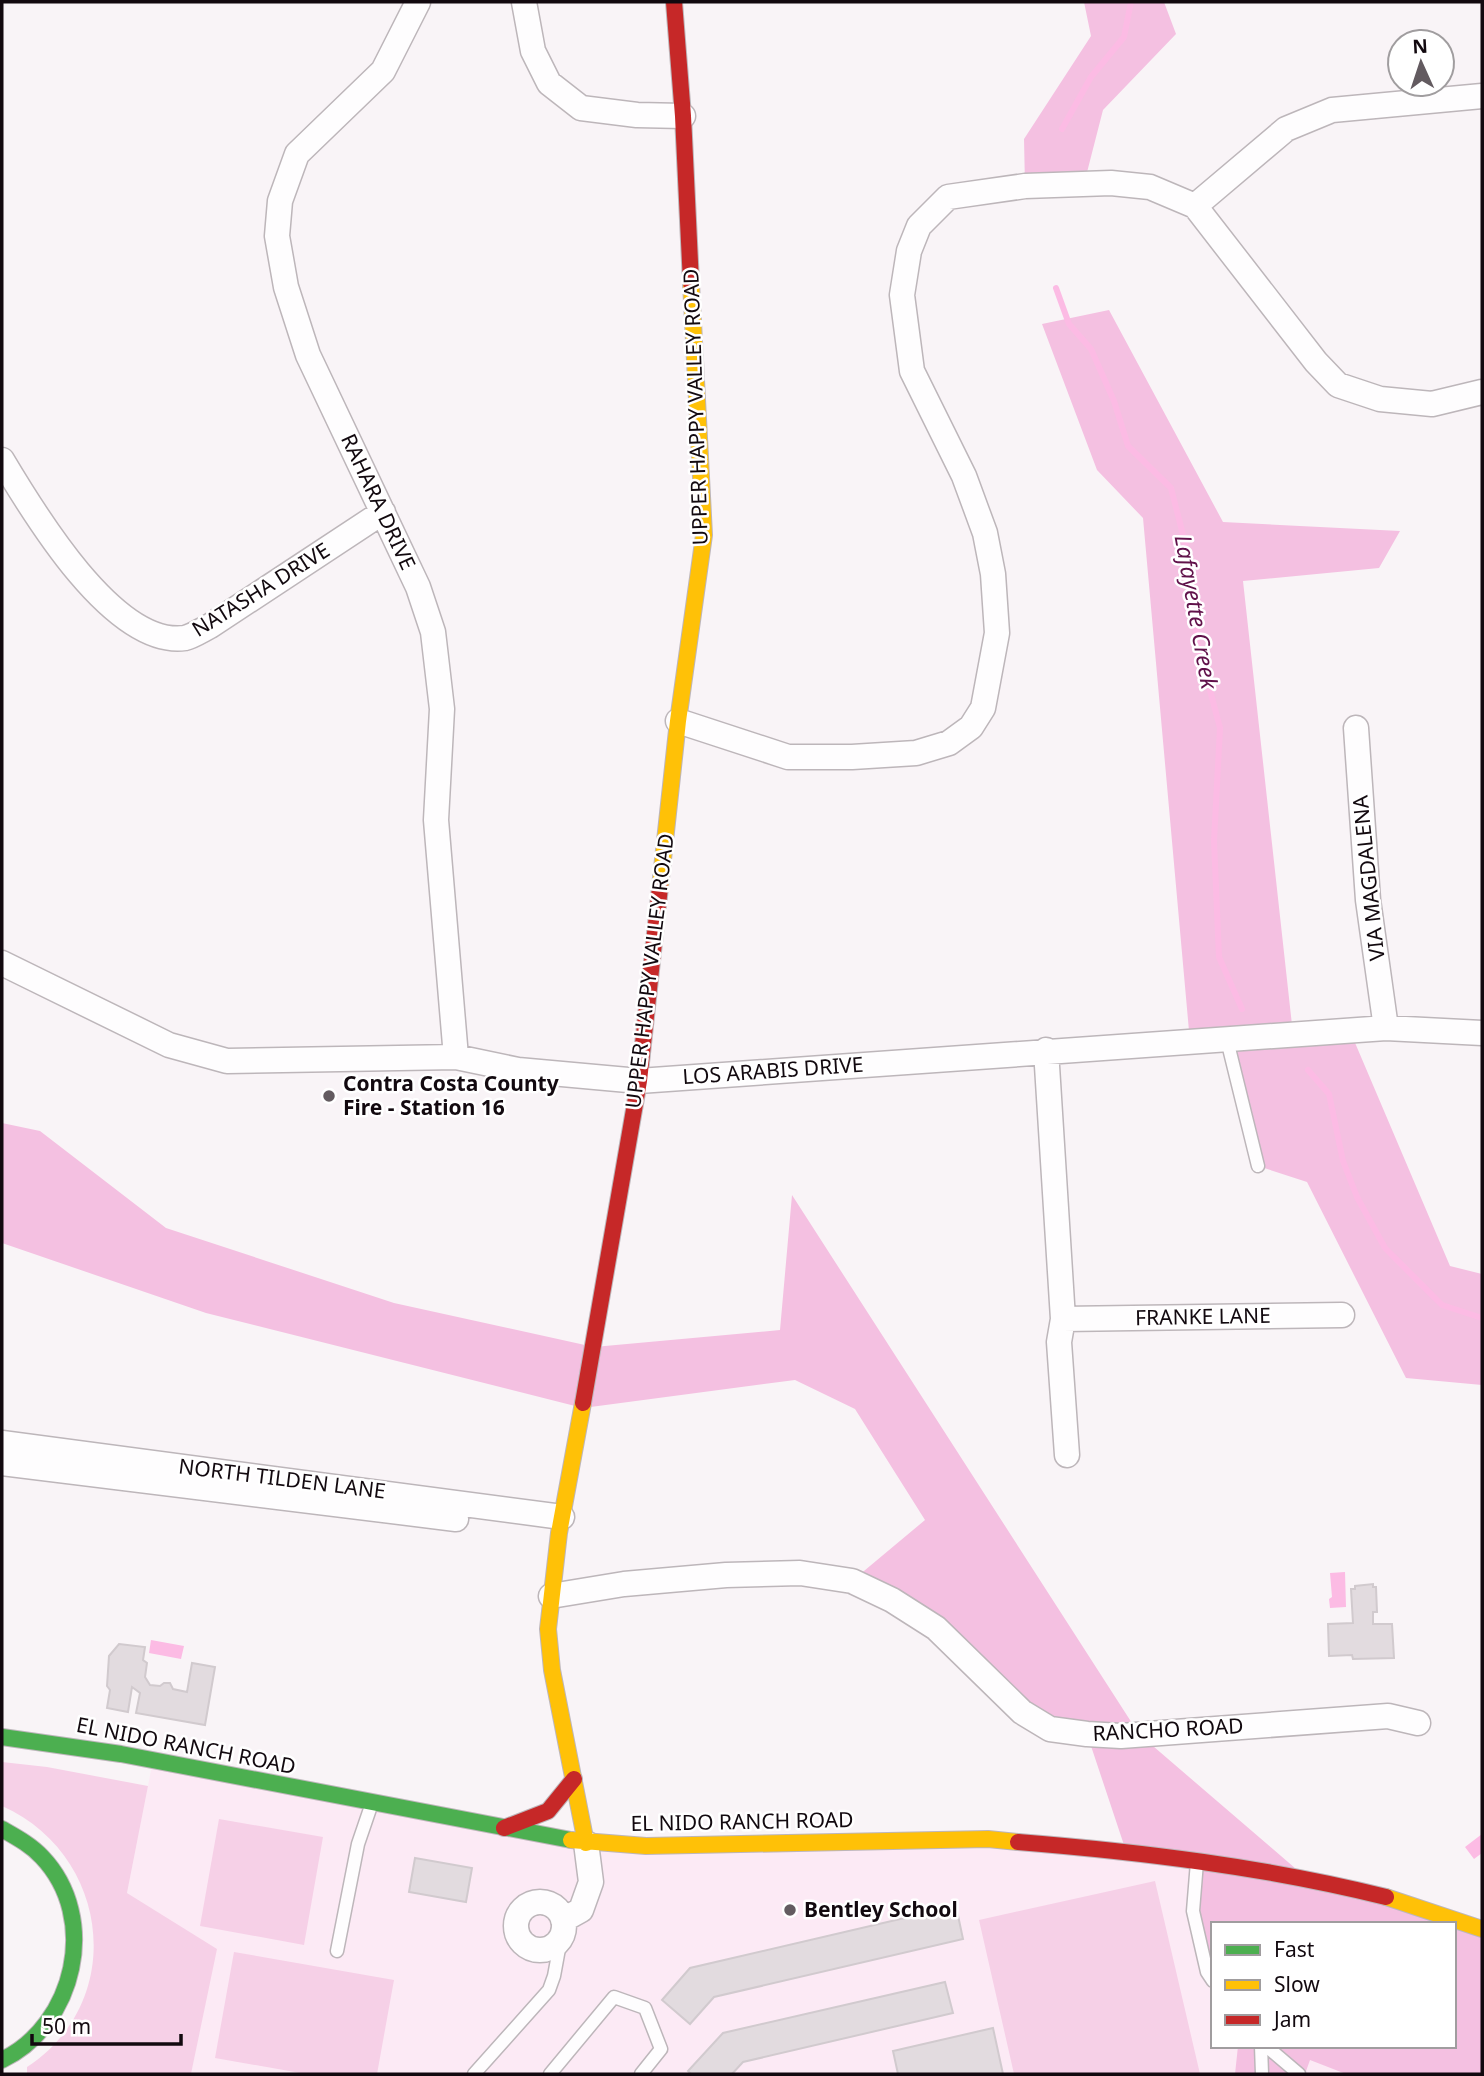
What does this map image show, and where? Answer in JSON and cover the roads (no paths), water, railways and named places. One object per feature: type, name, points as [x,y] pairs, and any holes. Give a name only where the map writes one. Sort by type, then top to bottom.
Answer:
[{"type":"main road","name":"UPPER HAPPY VALLEY ROAD","points":[[586,1843],[552,1670],[548,1629],[561,1525],[639,1081],[678,722],[704,535],[683,116],[674,2]]},
{"type":"main road","name":"EL NIDO RANCH ROAD","points":[[2,1737],[121,1754],[586,1843],[646,1846],[988,1839],[1126,1851],[1243,1867],[1384,1896],[1482,1929]]},
{"type":"main road","points":[[504,1828],[548,1811],[574,1779]]},
{"type":"main road","points":[[2,1829],[42,1857],[58,1881],[68,1909],[74,1941],[73,1965],[65,1991],[50,2020],[31,2041],[2,2060]]},
{"type":"street","name":"RAHARA DRIVE","points":[[418,2],[383,71],[297,154],[280,201],[277,236],[286,287],[308,355],[418,587],[433,632],[442,709],[436,820],[456,1057]]},
{"type":"street","points":[[524,2],[533,51],[549,82],[581,108],[637,116],[683,116]]},
{"type":"street","points":[[1195,206],[1286,129],[1332,110],[1482,96]]},
{"type":"street","points":[[678,722],[788,757],[852,757],[916,752],[948,743],[971,727],[983,708],[997,633],[993,575],[985,533],[964,475],[912,371],[902,295],[909,251],[919,226],[948,197],[1025,186],[1111,183],[1150,187],[1195,206],[1315,362],[1338,385],[1380,399],[1432,404],[1482,392]]},
{"type":"street","name":"NATASHA DRIVE","points":[[2,460],[34,513],[94,592],[136,626],[164,636],[186,638],[210,626],[383,512]]},
{"type":"street","name":"VIA MAGDALENA","points":[[1356,728],[1368,900],[1386,1028]]},
{"type":"street","name":"LOS ARABIS DRIVE","points":[[2,963],[169,1045],[227,1061],[456,1057],[518,1070],[639,1081],[1046,1050],[1386,1028],[1482,1033]]},
{"type":"street","points":[[1046,1050],[1063,1319],[1059,1342],[1067,1455]]},
{"type":"street","name":"FRANKE LANE","points":[[1063,1319],[1342,1315]]},
{"type":"street","name":"NORTH TILDEN LANE","points":[[2,1443],[561,1525]]},
{"type":"street","points":[[2,1463],[561,1525]]},
{"type":"street","name":"RANCHO ROAD","points":[[551,1596],[637,1582],[726,1575],[800,1573],[852,1581],[892,1600],[936,1628],[1021,1712],[1050,1729],[1121,1736],[1388,1716],[1418,1723]]},
{"type":"street","name":"UPPER HAPPY VALLEY ROAD","points":[[562,1929],[581,1910],[591,1882],[586,1843]]},
{"type":"lane","points":[[1227,1040],[1258,1166]]},
{"type":"lane","points":[[337,1951],[358,1844],[372,1803]]},
{"type":"lane","points":[[1197,1861],[1193,1911],[1207,1972],[1211,1978]]},
{"type":"lane","points":[[474,2074],[549,1990],[562,1929]]},
{"type":"lane","points":[[550,2074],[614,1997],[645,2008],[661,2049],[641,2074]]},
{"type":"lane","points":[[1262,2074],[1264,2048]]},
{"type":"lane","points":[[1266,2048],[1299,2074]]},
{"type":"waterway","name":"Lafayette Creek","points":[[1062,129],[1091,77],[1124,37],[1131,2]]},
{"type":"waterway","name":"Lafayette Creek","points":[[1056,288],[1069,324],[1091,349],[1114,401],[1128,446],[1171,488],[1191,566],[1197,641],[1220,728],[1214,841],[1219,957],[1242,1009]]},
{"type":"waterway","name":"Lafayette Creek","points":[[1308,1070],[1329,1094],[1343,1161],[1357,1197],[1385,1248],[1442,1305],[1482,1318]]},
{"type":"place","name":"Contra Costa County Fire - Station 16","points":[[329,1096]]},
{"type":"place","name":"Bentley School","points":[[790,1910]]}]
